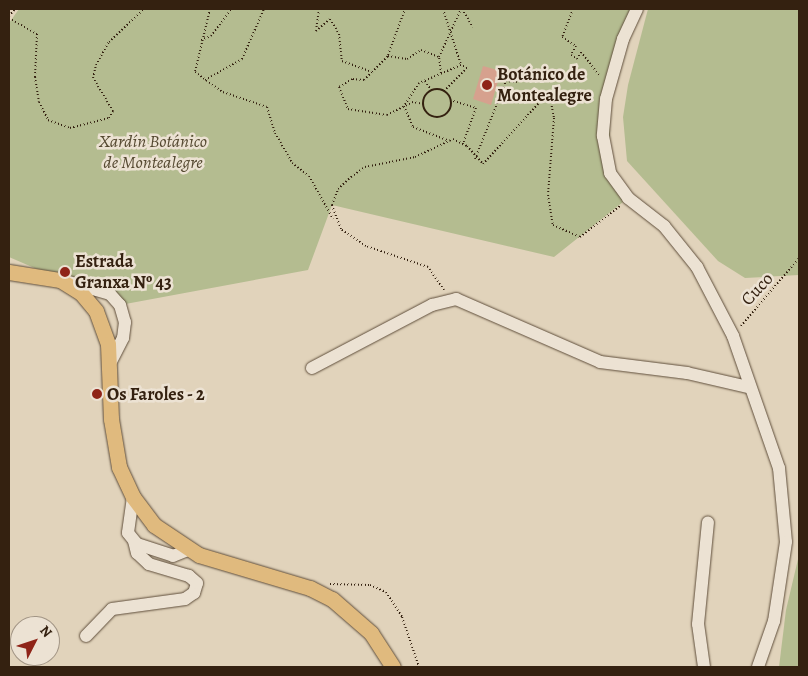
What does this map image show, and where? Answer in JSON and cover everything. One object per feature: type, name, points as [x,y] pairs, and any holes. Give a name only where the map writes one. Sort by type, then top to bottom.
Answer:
[{"type":"main road","points":[[9,272],[60,280],[81,293],[96,311],[106,332],[110,364],[115,450],[133,497],[154,525],[188,550],[310,588],[362,623],[393,667]]},
{"type":"street","points":[[637,9],[610,87],[603,136],[610,173],[628,198],[664,226],[697,267],[733,336],[748,387],[779,468],[786,509],[783,574],[758,667]]},
{"type":"street","points":[[60,280],[110,294],[120,305],[125,322],[123,338],[110,364]]},
{"type":"street","points":[[312,368],[342,348],[450,301],[600,362],[687,373],[748,387]]},
{"type":"street","points":[[133,497],[128,533],[134,541],[149,552],[173,556],[188,550]]},
{"type":"street","points":[[704,667],[698,624],[708,522]]},
{"type":"street","points":[[86,636],[112,609],[184,599],[194,593],[197,583],[190,576],[149,564],[137,553],[134,541]]},
{"type":"path","points":[[15,9],[9,17],[37,34],[34,77],[39,102],[48,120],[70,128],[109,118],[113,111],[92,78],[96,65],[109,42],[144,9]]},
{"type":"path","points":[[210,9],[201,40],[195,72],[223,92],[267,107],[275,134],[292,163],[310,176],[334,220],[366,246],[428,267],[450,301]]},
{"type":"path","points":[[201,40],[211,36],[231,9]]},
{"type":"path","points":[[205,80],[242,59],[264,9]]},
{"type":"path","points":[[319,9],[316,31],[330,19],[339,34],[342,61],[372,72]]},
{"type":"path","points":[[406,9],[388,56],[364,80],[352,79],[339,87],[348,109],[379,116],[404,106],[424,104]]},
{"type":"path","points":[[443,9],[451,26],[461,65]]},
{"type":"path","points":[[439,57],[445,52],[451,26],[462,9],[473,27]]},
{"type":"path","points":[[572,9],[562,38],[576,46],[571,56],[577,59],[580,52],[610,87]]},
{"type":"path","points":[[388,56],[407,59],[421,50],[439,57]]},
{"type":"path","points":[[439,57],[441,73]]},
{"type":"path","points":[[432,91],[443,91],[461,77],[467,68],[461,65],[424,81],[408,96],[404,106],[413,127],[449,141],[463,144],[475,159],[483,164],[549,92],[554,118],[548,195],[553,225],[580,237],[628,198]]},
{"type":"path","points":[[424,81],[432,91]]},
{"type":"path","points":[[475,159],[506,81],[520,82]]},
{"type":"path","points":[[424,104],[432,91]]},
{"type":"path","points":[[443,91],[450,100],[476,108],[463,144]]},
{"type":"path","points":[[424,104],[427,113],[439,117],[447,113],[450,100]]},
{"type":"path","points":[[334,220],[332,205],[338,189],[365,167],[415,157],[449,141]]},
{"type":"path","name":"Cuco","points":[[733,336],[799,258]]},
{"type":"path","points":[[310,588],[346,582],[386,592],[402,617],[419,667]]},
{"type":"green space","name":"Xardín Botánico de Montealegre","points":[[19,9],[638,9],[610,87],[610,173],[628,198],[554,257],[332,205],[308,270],[120,305],[9,257],[9,23]]},
{"type":"green space","points":[[648,9],[799,9],[799,275],[745,278],[718,261],[627,161],[623,117],[628,85]]},
{"type":"green space","points":[[799,555],[799,667],[779,667],[786,610]]},
{"type":"building","name":"Botánico de Montealegre","points":[[483,66],[501,71],[491,105],[473,99]]},
{"type":"place","name":"Botánico de Montealegre","points":[[487,85]]},
{"type":"place","name":"Estrada Granxa Nº 43","points":[[65,272]]},
{"type":"place","name":"Os Faroles - 2","points":[[97,394]]}]
